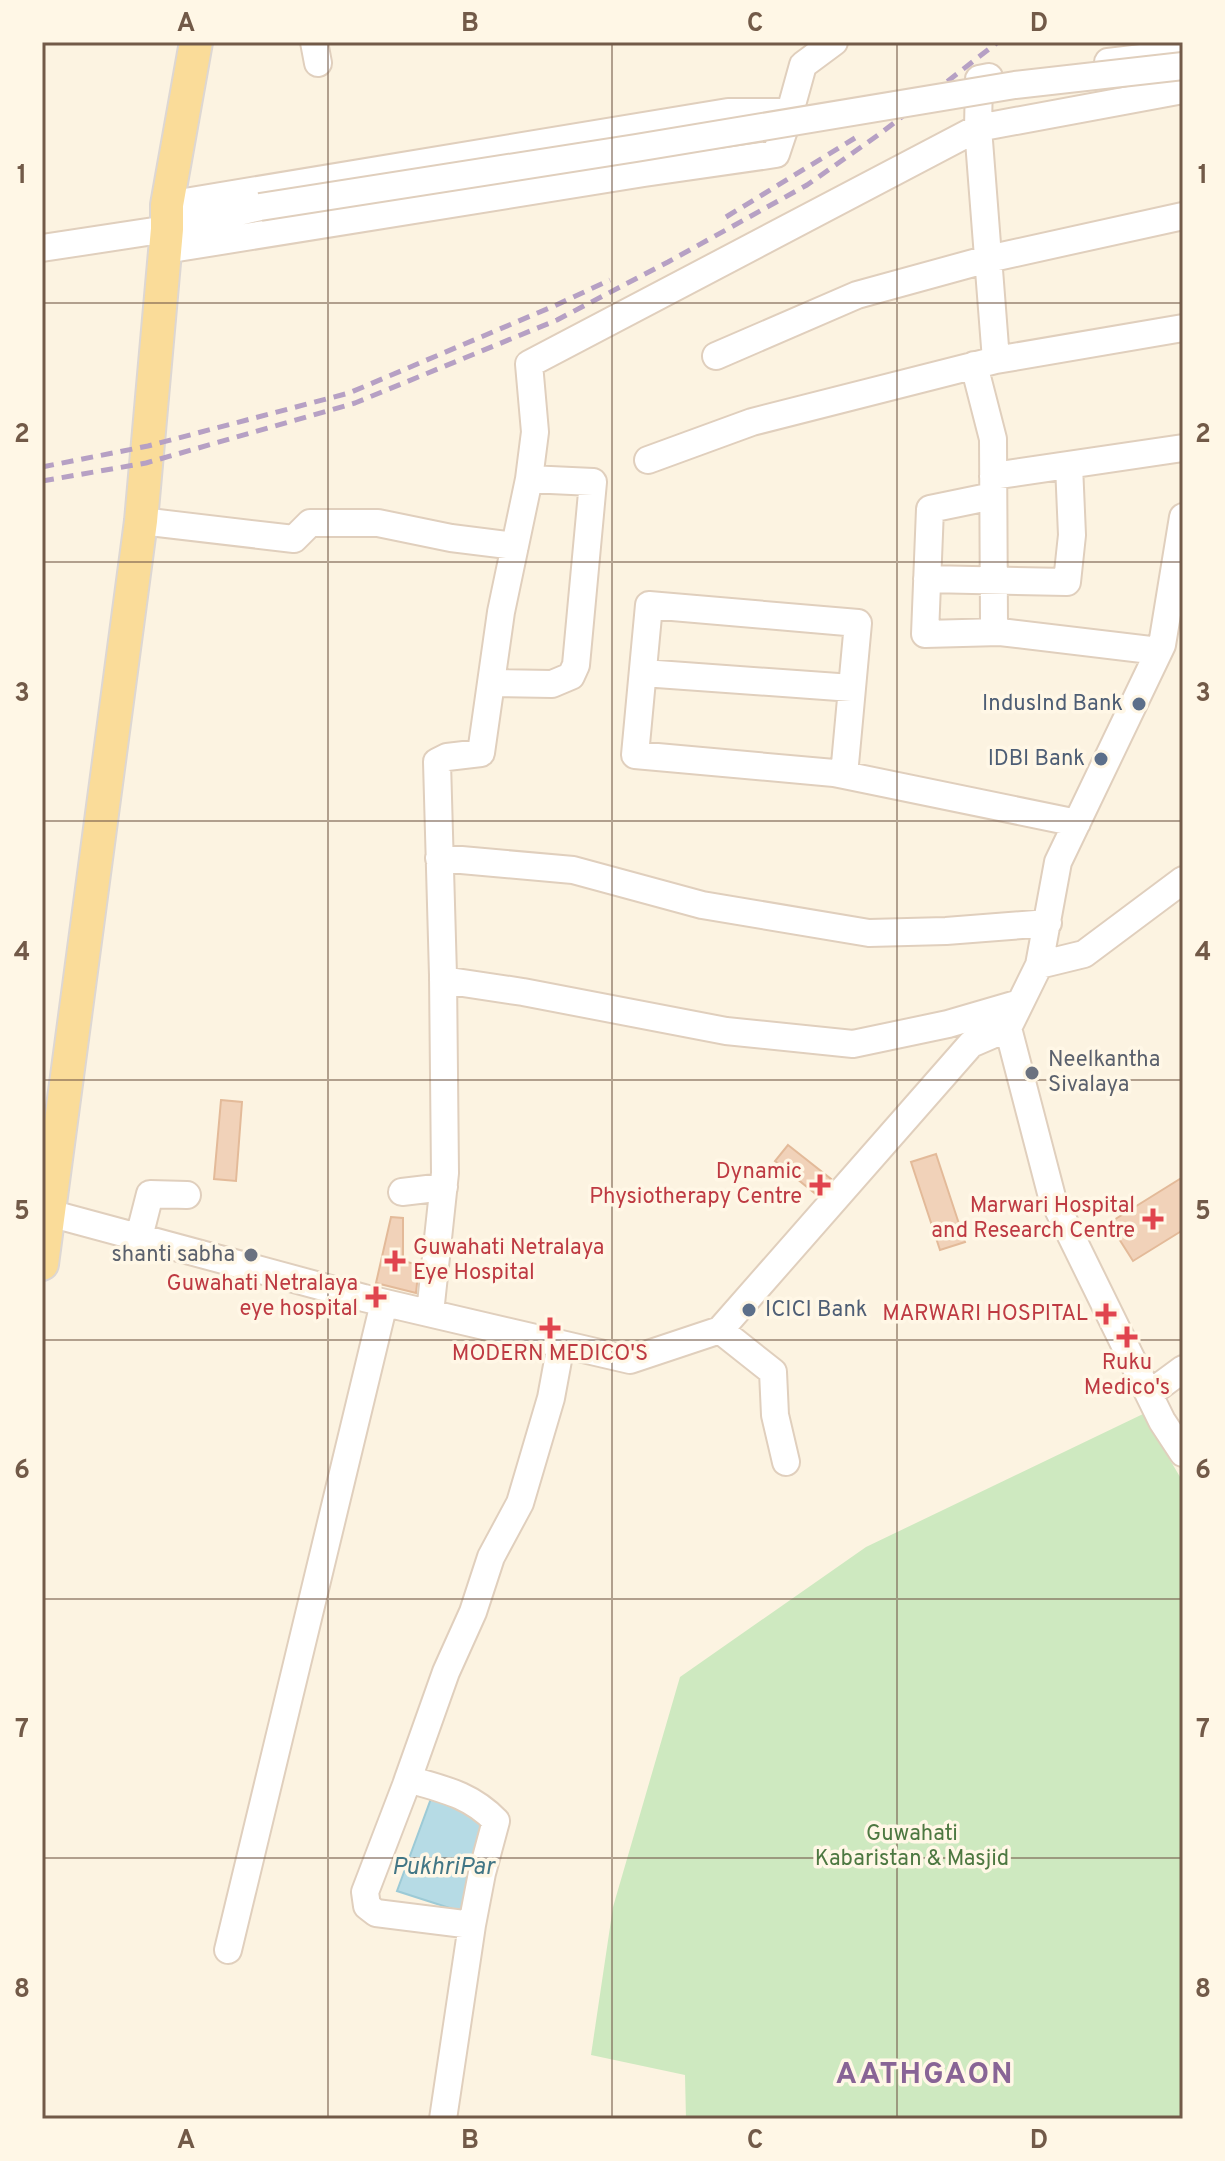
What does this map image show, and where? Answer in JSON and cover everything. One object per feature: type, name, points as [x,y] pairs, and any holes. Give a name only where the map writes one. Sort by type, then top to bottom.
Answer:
[{"type":"main road","points":[[42,1264],[52,1120],[141,521],[167,228],[196,42]]},
{"type":"street","points":[[42,248],[167,228],[629,175],[776,154],[790,112],[801,53],[834,42]]},
{"type":"street","points":[[1000,632],[994,623],[993,439],[985,362],[988,259],[978,128],[979,79],[1142,58],[1183,47]]},
{"type":"street","points":[[167,228],[260,207],[1015,85],[1183,66]]},
{"type":"street","points":[[430,1313],[444,1187],[443,980],[437,762],[447,757],[481,753],[501,612],[529,479],[535,432],[529,364],[978,128],[1183,90]]},
{"type":"street","points":[[167,228],[728,112],[790,112]]},
{"type":"street","points":[[716,356],[857,295],[988,259],[1183,216]]},
{"type":"street","points":[[648,460],[752,422],[985,362],[1183,328]]},
{"type":"street","points":[[1159,651],[1000,632],[925,634],[930,509],[993,486],[1069,465],[1183,448]]},
{"type":"street","points":[[927,579],[1067,582],[1072,535],[1069,465]]},
{"type":"street","points":[[491,683],[552,684],[571,676],[576,665],[593,482],[529,479]]},
{"type":"street","points":[[1183,518],[1162,645],[1058,862],[1039,965],[1008,1028],[1052,1197],[1162,1421],[1183,1453]]},
{"type":"street","points":[[141,521],[294,539],[310,523],[378,523],[451,538],[515,546]]},
{"type":"street","points":[[844,775],[858,623],[649,605],[635,755],[844,775],[1077,823]]},
{"type":"street","points":[[643,673],[852,688]]},
{"type":"street","points":[[439,858],[573,870],[702,905],[869,933],[1048,923]]},
{"type":"street","points":[[1039,965],[1084,954],[1183,880]]},
{"type":"street","points":[[443,980],[726,1031],[853,1044],[948,1024],[1020,1003]]},
{"type":"street","points":[[44,1209],[384,1303],[630,1360],[720,1330],[971,1044],[1008,1028]]},
{"type":"street","points":[[402,1192],[444,1187]]},
{"type":"street","points":[[139,1237],[150,1194],[187,1195]]},
{"type":"street","points":[[228,1950],[384,1303]]},
{"type":"street","points":[[720,1330],[773,1372],[775,1415],[786,1462]]},
{"type":"street","points":[[472,1925],[376,1913],[367,1906],[365,1892],[446,1672],[473,1612],[491,1557],[520,1503],[551,1398],[561,1344]]},
{"type":"street","points":[[1149,1394],[1183,1369]]},
{"type":"street","points":[[408,1779],[453,1791],[483,1807],[496,1821],[472,1925],[443,2119]]},
{"type":"green space","name":"Guwahati Kabaristan & Masjid","points":[[1143,1414],[1183,1482],[1183,2119],[686,2119],[685,2075],[591,2055],[613,1907],[680,1677],[866,1547]]},
{"type":"water","name":"PukhriPar","points":[[432,1796],[495,1829],[465,1913],[397,1891]]},
{"type":"building","points":[[221,1100],[242,1102],[236,1181],[214,1179]]},
{"type":"building","points":[[788,1145],[831,1179],[817,1195],[775,1161]]},
{"type":"building","points":[[936,1154],[965,1242],[940,1250],[911,1162]]},
{"type":"building","points":[[1183,1177],[1183,1230],[1133,1261],[1109,1223]]},
{"type":"building","points":[[391,1217],[403,1218],[403,1261],[419,1265],[416,1293],[376,1283]]},
{"type":"railway","points":[[42,481],[146,463],[355,403],[557,320],[807,185],[881,133],[998,42]]},
{"type":"railway","points":[[726,217],[855,138]]},
{"type":"railway","points":[[42,467],[148,446],[349,393],[610,280]]},
{"type":"place","name":"IndusInd Bank","points":[[1139,704]]},
{"type":"place","name":"IDBI Bank","points":[[1101,759]]},
{"type":"place","name":"Neelkantha Sivalaya","points":[[1032,1073]]},
{"type":"place","name":"Dynamic Physiotherapy Centre","points":[[820,1185]]},
{"type":"place","name":"Marwari Hospital and Research Centre","points":[[1153,1219]]},
{"type":"place","name":"shanti sabha","points":[[251,1255]]},
{"type":"place","name":"Guwahati Netralaya Eye Hospital","points":[[395,1261]]},
{"type":"place","name":"Guwahati Netralaya eye hospital","points":[[376,1297]]},
{"type":"place","name":"ICICI Bank","points":[[749,1310]]},
{"type":"place","name":"MARWARI HOSPITAL","points":[[1106,1314]]},
{"type":"place","name":"MODERN MEDICO'S","points":[[550,1328]]},
{"type":"place","name":"Ruku Medico's","points":[[1127,1337]]},
{"type":"district","name":"AATHGAON","points":[[925,2075]]}]
